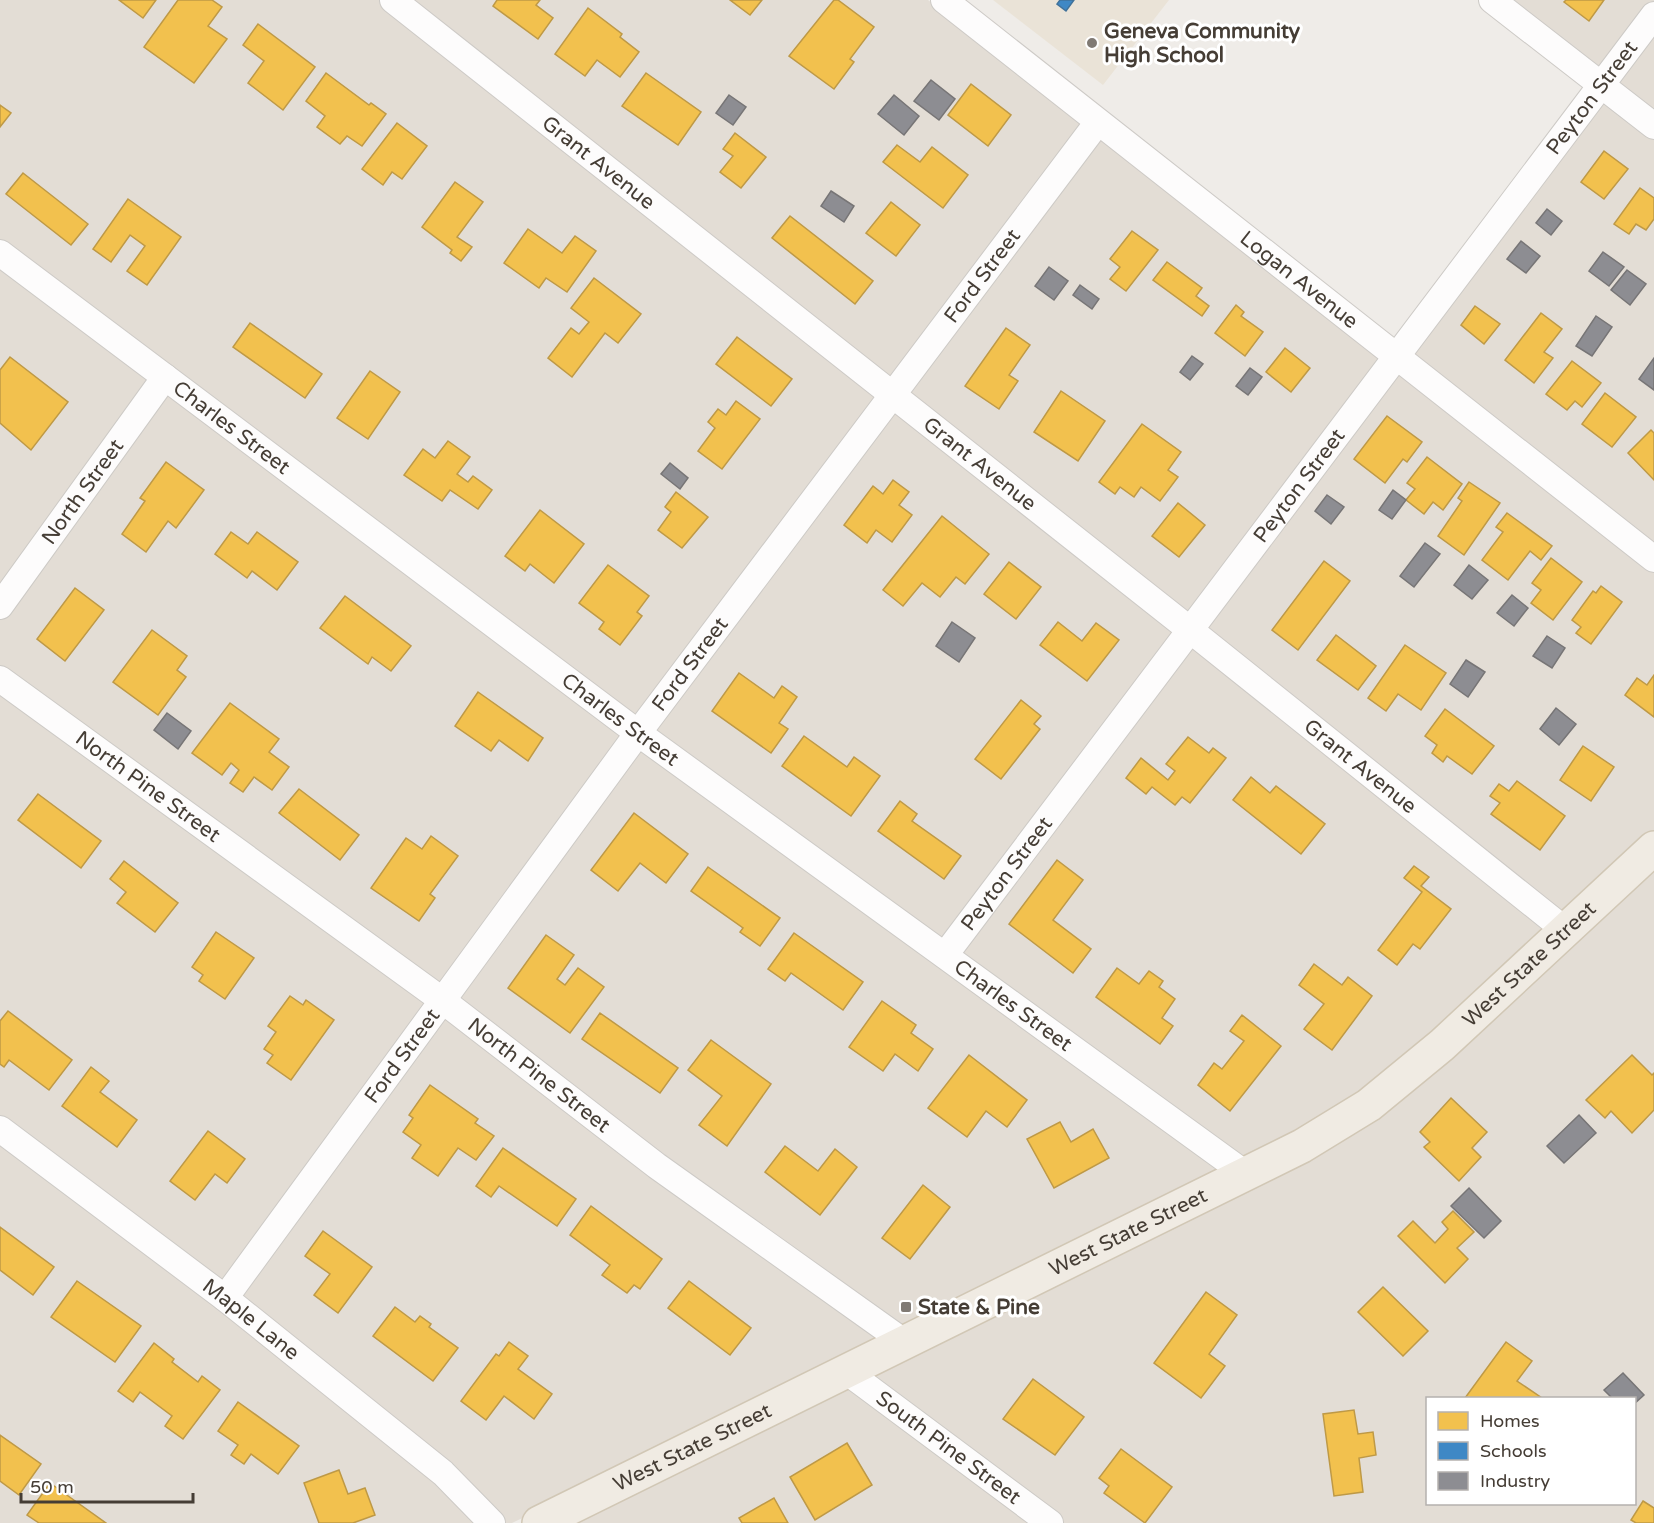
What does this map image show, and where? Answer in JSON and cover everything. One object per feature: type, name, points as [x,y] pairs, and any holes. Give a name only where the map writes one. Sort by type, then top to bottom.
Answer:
[{"type":"main road","name":"West State Street","points":[[539,1523],[1302,1146],[1369,1105],[1442,1045],[1654,848]]},
{"type":"street","name":"Grant Avenue","points":[[393,0],[1189,629],[1565,930]]},
{"type":"street","name":"Logan Avenue","points":[[944,0],[1654,559]]},
{"type":"street","points":[[1492,0],[1654,126]]},
{"type":"street","name":"Peyton Street","points":[[945,955],[1600,83],[1654,15]]},
{"type":"street","name":"Ford Street","points":[[225,1298],[638,733],[1098,122]]},
{"type":"street","name":"Charles Street","points":[[0,253],[638,733],[1247,1175]]},
{"type":"street","name":"North Street","points":[[0,606],[165,377]]},
{"type":"street","name":"North Pine Street","points":[[0,679],[442,999],[657,1166],[904,1342]]},
{"type":"street","name":"Maple Lane","points":[[0,1129],[225,1298],[443,1473],[492,1523]]},
{"type":"street","name":"South Pine Street","points":[[846,1371],[1050,1523]]},
{"type":"shaded area","points":[[0,0],[928,0],[1380,358],[932,958],[1230,1176],[512,1523],[0,1523]]},
{"type":"shaded area","name":"Geneva Community High School","points":[[993,0],[1169,0],[1103,85]]},
{"type":"shaded area","points":[[1506,0],[1654,0],[1654,2],[1599,72]]},
{"type":"shaded area","points":[[1654,29],[1654,836],[1359,1102],[1249,1164],[950,947]]},
{"type":"shaded area","points":[[1654,861],[1654,1523],[540,1523],[1229,1196]]},
{"type":"building: Homes","points":[[119,0],[156,0],[143,18]]},
{"type":"building: Homes","points":[[178,0],[212,0],[222,7],[208,26],[227,39],[194,83],[144,47]]},
{"type":"building: Homes","points":[[497,0],[540,0],[536,5],[553,18],[538,39],[493,6]]},
{"type":"building: Homes","points":[[730,0],[762,0],[750,15]]},
{"type":"building: Homes","points":[[834,0],[838,0],[874,27],[850,59],[854,62],[834,89],[789,56]]},
{"type":"building: Homes","points":[[1566,0],[1604,0],[1589,21],[1564,2]]},
{"type":"building: Homes","points":[[588,8],[622,34],[620,37],[639,52],[620,77],[597,60],[585,76],[555,54]]},
{"type":"building: Homes","points":[[258,24],[315,67],[283,110],[248,83],[264,61],[243,45]]},
{"type":"building: Homes","points":[[326,73],[369,105],[371,103],[386,114],[362,146],[347,136],[340,144],[317,127],[325,116],[306,101]]},
{"type":"building: Homes","points":[[646,73],[701,112],[678,145],[622,106]]},
{"type":"building: Homes","points":[[971,84],[1011,115],[988,146],[948,115]]},
{"type":"building: Homes","points":[[0,105],[11,113],[0,127]]},
{"type":"building: Homes","points":[[397,123],[427,146],[402,179],[392,172],[383,185],[362,169]]},
{"type":"building: Homes","points":[[735,133],[766,157],[741,188],[720,172],[733,156],[723,149]]},
{"type":"building: Homes","points":[[897,145],[920,162],[932,147],[968,175],[943,208],[883,162]]},
{"type":"building: Homes","points":[[1604,151],[1628,169],[1604,199],[1581,182]]},
{"type":"building: Homes","points":[[23,173],[88,224],[71,245],[6,194]]},
{"type":"building: Homes","points":[[455,182],[483,202],[457,237],[472,247],[461,261],[450,253],[452,250],[422,227]]},
{"type":"building: Homes","points":[[1640,188],[1654,198],[1654,219],[1646,230],[1636,224],[1629,234],[1614,224]]},
{"type":"building: Homes","points":[[128,199],[181,237],[147,285],[127,271],[145,246],[130,235],[111,262],[93,249]]},
{"type":"building: Homes","points":[[891,202],[920,225],[896,256],[866,233]]},
{"type":"building: Homes","points":[[790,216],[873,281],[855,304],[772,238]]},
{"type":"building: Homes","points":[[528,229],[562,253],[575,236],[596,251],[567,292],[546,278],[539,288],[504,263]]},
{"type":"building: Homes","points":[[1132,231],[1158,250],[1126,291],[1110,279],[1120,267],[1110,259]]},
{"type":"building: Homes","points":[[1167,262],[1202,288],[1196,296],[1209,306],[1202,316],[1153,280]]},
{"type":"building: Homes","points":[[594,278],[641,314],[618,343],[605,333],[572,377],[548,358],[571,328],[579,334],[589,322],[571,308]]},
{"type":"building: Homes","points":[[1236,305],[1244,312],[1241,316],[1263,332],[1245,356],[1215,333]]},
{"type":"building: Homes","points":[[1475,306],[1500,324],[1484,344],[1461,325]]},
{"type":"building: Homes","points":[[1541,313],[1562,329],[1544,352],[1553,358],[1534,383],[1505,360]]},
{"type":"building: Homes","points":[[250,323],[322,374],[305,398],[233,347]]},
{"type":"building: Homes","points":[[1006,328],[1030,345],[1009,375],[1018,381],[999,409],[965,386]]},
{"type":"building: Homes","points":[[737,337],[792,379],[771,406],[716,364]]},
{"type":"building: Homes","points":[[1285,348],[1310,368],[1291,392],[1266,372]]},
{"type":"building: Homes","points":[[10,357],[68,402],[31,450],[0,423],[0,370]]},
{"type":"building: Homes","points":[[1572,361],[1601,383],[1582,407],[1575,401],[1567,410],[1546,394]]},
{"type":"building: Homes","points":[[370,371],[400,392],[368,439],[337,418]]},
{"type":"building: Homes","points":[[1061,391],[1105,421],[1078,461],[1034,432]]},
{"type":"building: Homes","points":[[1605,393],[1636,417],[1612,447],[1582,424]]},
{"type":"building: Homes","points":[[736,401],[760,419],[722,469],[698,451],[715,428],[708,422],[718,409],[726,415]]},
{"type":"building: Homes","points":[[1387,416],[1422,442],[1407,462],[1403,459],[1385,483],[1354,459]]},
{"type":"building: Homes","points":[[1142,424],[1181,452],[1168,470],[1178,477],[1160,501],[1141,487],[1134,497],[1120,487],[1115,494],[1099,482]]},
{"type":"building: Homes","points":[[1651,430],[1654,433],[1654,480],[1628,453]]},
{"type":"building: Homes","points":[[448,441],[470,457],[457,474],[468,482],[473,476],[492,490],[478,509],[450,490],[442,501],[404,475],[423,449],[435,458]]},
{"type":"building: Homes","points":[[1427,457],[1462,484],[1443,510],[1433,502],[1424,514],[1406,500],[1415,489],[1407,483]]},
{"type":"building: Homes","points":[[166,462],[204,490],[176,528],[168,521],[146,552],[122,534],[145,501],[140,498]]},
{"type":"building: Homes","points":[[893,480],[909,492],[899,505],[912,515],[892,542],[876,530],[867,543],[844,525],[873,486],[883,494]]},
{"type":"building: Homes","points":[[1469,482],[1500,503],[1464,555],[1438,536],[1462,501],[1458,498]]},
{"type":"building: Homes","points":[[676,492],[708,517],[682,548],[658,530],[671,512],[665,507]]},
{"type":"building: Homes","points":[[1178,503],[1205,525],[1179,557],[1152,536]]},
{"type":"building: Homes","points":[[540,510],[584,544],[554,583],[530,564],[525,571],[505,556]]},
{"type":"building: Homes","points":[[1507,513],[1552,546],[1541,560],[1530,551],[1508,580],[1482,560],[1503,532],[1496,527]]},
{"type":"building: Homes","points":[[942,516],[989,554],[965,584],[956,577],[940,597],[922,583],[903,606],[883,590]]},
{"type":"building: Homes","points":[[231,532],[248,544],[257,532],[298,562],[277,590],[252,571],[247,578],[215,554]]},
{"type":"building: Homes","points":[[1551,558],[1582,582],[1553,620],[1531,603],[1541,590],[1532,583]]},
{"type":"building: Homes","points":[[1324,561],[1350,581],[1298,650],[1272,630]]},
{"type":"building: Homes","points":[[1009,562],[1041,587],[1016,619],[984,594]]},
{"type":"building: Homes","points":[[608,565],[649,596],[637,612],[642,616],[620,645],[599,629],[604,622],[579,603]]},
{"type":"building: Homes","points":[[1601,586],[1622,602],[1591,644],[1576,633],[1581,627],[1572,620],[1593,591],[1596,593]]},
{"type":"building: Homes","points":[[75,588],[104,610],[65,661],[37,639]]},
{"type":"building: Homes","points":[[345,596],[411,646],[391,671],[372,657],[368,664],[320,628]]},
{"type":"building: Homes","points":[[1058,622],[1082,641],[1096,623],[1119,640],[1087,681],[1040,645]]},
{"type":"building: Homes","points":[[152,630],[187,656],[177,670],[186,677],[158,715],[113,682]]},
{"type":"building: Homes","points":[[1336,635],[1376,666],[1358,690],[1317,660]]},
{"type":"building: Homes","points":[[1405,645],[1446,673],[1421,710],[1398,694],[1386,711],[1368,698]]},
{"type":"building: Homes","points":[[739,673],[774,698],[782,686],[797,697],[779,723],[788,729],[771,753],[712,711]]},
{"type":"building: Homes","points":[[1654,675],[1654,717],[1625,695],[1637,678],[1647,685]]},
{"type":"building: Homes","points":[[478,692],[543,738],[528,761],[499,740],[491,751],[455,726]]},
{"type":"building: Homes","points":[[1021,700],[1041,716],[1034,724],[1040,729],[1001,779],[975,759]]},
{"type":"building: Homes","points":[[230,703],[279,739],[269,752],[289,767],[272,790],[254,777],[243,792],[230,783],[239,770],[231,763],[222,775],[192,753]]},
{"type":"building: Homes","points":[[1445,709],[1494,746],[1472,774],[1447,756],[1443,762],[1432,753],[1437,745],[1425,736]]},
{"type":"building: Homes","points":[[804,736],[847,767],[854,757],[880,776],[851,816],[782,766]]},
{"type":"building: Homes","points":[[1188,737],[1209,753],[1213,748],[1226,758],[1190,803],[1182,797],[1175,805],[1152,787],[1146,794],[1126,778],[1141,758],[1168,780],[1175,771],[1166,764]]},
{"type":"building: Homes","points":[[1583,746],[1614,767],[1591,801],[1560,780]]},
{"type":"building: Homes","points":[[1251,777],[1270,793],[1276,786],[1325,824],[1301,854],[1233,800]]},
{"type":"building: Homes","points":[[1517,781],[1565,816],[1540,850],[1491,814],[1500,803],[1490,796],[1499,784],[1509,791]]},
{"type":"building: Homes","points":[[299,789],[359,835],[340,860],[279,813]]},
{"type":"building: Homes","points":[[38,794],[101,841],[81,868],[18,820]]},
{"type":"building: Homes","points":[[900,801],[917,814],[912,821],[961,856],[944,879],[878,831]]},
{"type":"building: Homes","points":[[634,813],[688,854],[666,883],[640,863],[618,891],[591,870]]},
{"type":"building: Homes","points":[[431,836],[458,856],[430,894],[435,898],[419,921],[371,888],[406,838],[422,849]]},
{"type":"building: Homes","points":[[1057,860],[1083,880],[1053,920],[1091,949],[1073,973],[1009,924]]},
{"type":"building: Homes","points":[[124,861],[178,903],[155,932],[117,903],[126,892],[110,879]]},
{"type":"building: Homes","points":[[1414,866],[1429,877],[1421,886],[1451,909],[1420,949],[1413,944],[1397,965],[1378,950],[1422,892],[1404,878]]},
{"type":"building: Homes","points":[[708,867],[780,918],[760,946],[740,932],[743,928],[691,891]]},
{"type":"building: Homes","points":[[216,932],[254,958],[225,999],[199,981],[203,975],[192,967]]},
{"type":"building: Homes","points":[[794,933],[863,982],[843,1010],[791,973],[785,981],[768,969]]},
{"type":"building: Homes","points":[[546,935],[574,955],[557,979],[565,985],[578,968],[604,987],[570,1033],[508,988]]},
{"type":"building: Homes","points":[[1314,964],[1342,985],[1348,977],[1372,996],[1332,1050],[1304,1029],[1324,1004],[1299,985]]},
{"type":"building: Homes","points":[[1117,968],[1139,984],[1149,971],[1163,981],[1159,987],[1175,999],[1162,1018],[1173,1026],[1160,1044],[1096,997]]},
{"type":"building: Homes","points":[[290,996],[303,1005],[306,1000],[334,1020],[291,1080],[267,1063],[273,1055],[264,1049],[276,1032],[268,1026]]},
{"type":"building: Homes","points":[[882,1001],[916,1025],[911,1033],[933,1049],[918,1071],[895,1054],[883,1071],[849,1047]]},
{"type":"building: Homes","points":[[8,1011],[72,1060],[49,1090],[9,1060],[4,1067],[0,1064],[0,1021]]},
{"type":"building: Homes","points":[[600,1013],[678,1068],[660,1093],[582,1039]]},
{"type":"building: Homes","points":[[1242,1015],[1281,1046],[1230,1111],[1198,1085],[1214,1063],[1222,1069],[1244,1041],[1230,1031]]},
{"type":"building: Homes","points":[[711,1040],[771,1084],[727,1146],[699,1125],[722,1096],[688,1070]]},
{"type":"building: Homes","points":[[969,1055],[1027,1100],[1007,1127],[986,1111],[967,1137],[928,1108]]},
{"type":"building: Homes","points":[[1632,1055],[1652,1075],[1654,1073],[1654,1110],[1632,1133],[1611,1111],[1605,1118],[1586,1100]]},
{"type":"building: Homes","points":[[91,1067],[109,1081],[100,1092],[137,1120],[117,1147],[62,1106]]},
{"type":"building: Homes","points":[[430,1085],[478,1119],[475,1123],[494,1136],[476,1160],[458,1148],[438,1176],[412,1158],[421,1145],[403,1132],[413,1118],[409,1115]]},
{"type":"building: Homes","points":[[1451,1098],[1487,1132],[1472,1148],[1481,1157],[1459,1181],[1424,1147],[1430,1142],[1420,1132]]},
{"type":"building: Homes","points":[[1060,1122],[1071,1142],[1093,1129],[1109,1158],[1054,1188],[1027,1139]]},
{"type":"building: Homes","points":[[208,1131],[245,1159],[227,1183],[215,1174],[195,1200],[170,1181]]},
{"type":"building: Homes","points":[[785,1146],[818,1171],[835,1149],[857,1167],[820,1215],[765,1172]]},
{"type":"building: Homes","points":[[503,1148],[576,1199],[557,1226],[499,1186],[491,1197],[476,1186]]},
{"type":"building: Homes","points":[[923,1185],[950,1207],[910,1259],[882,1238]]},
{"type":"building: Homes","points":[[591,1206],[662,1259],[640,1289],[634,1285],[627,1293],[602,1275],[610,1265],[570,1235]]},
{"type":"building: Homes","points":[[1453,1211],[1474,1232],[1457,1248],[1468,1259],[1445,1283],[1398,1236],[1413,1221],[1435,1243],[1448,1229],[1442,1222]]},
{"type":"building: Homes","points":[[0,1227],[54,1267],[33,1295],[0,1270]]},
{"type":"building: Homes","points":[[323,1231],[372,1267],[338,1313],[314,1295],[330,1274],[305,1256]]},
{"type":"building: Homes","points":[[77,1281],[141,1326],[115,1362],[51,1317]]},
{"type":"building: Homes","points":[[689,1281],[751,1328],[730,1355],[668,1308]]},
{"type":"building: Homes","points":[[1383,1287],[1428,1331],[1403,1356],[1358,1312]]},
{"type":"building: Homes","points":[[1206,1292],[1237,1315],[1209,1354],[1225,1366],[1201,1398],[1154,1363]]},
{"type":"building: Homes","points":[[395,1307],[415,1322],[420,1316],[431,1324],[429,1327],[458,1348],[433,1381],[373,1336]]},
{"type":"building: Homes","points":[[509,1342],[528,1356],[518,1369],[552,1394],[534,1419],[504,1396],[486,1420],[461,1401],[496,1354],[499,1356]]},
{"type":"building: Homes","points":[[1506,1342],[1532,1361],[1517,1381],[1541,1397],[1466,1397]]},
{"type":"building: Homes","points":[[154,1343],[174,1359],[172,1362],[198,1382],[202,1376],[220,1390],[183,1439],[165,1426],[172,1416],[140,1392],[133,1402],[118,1391]]},
{"type":"building: Homes","points":[[1033,1379],[1084,1417],[1055,1455],[1003,1419]]},
{"type":"building: Homes","points":[[238,1402],[299,1446],[278,1474],[251,1454],[244,1464],[231,1455],[238,1445],[218,1431]]},
{"type":"building: Homes","points":[[1354,1410],[1358,1434],[1373,1432],[1376,1455],[1359,1458],[1363,1492],[1334,1496],[1323,1414]]},
{"type":"building: Homes","points":[[0,1435],[41,1464],[19,1495],[0,1481]]},
{"type":"building: Homes","points":[[847,1443],[872,1485],[815,1520],[790,1477]]},
{"type":"building: Homes","points":[[1121,1449],[1172,1487],[1145,1523],[1104,1493],[1109,1486],[1099,1478]]},
{"type":"building: Homes","points":[[339,1470],[348,1494],[365,1488],[375,1515],[353,1523],[319,1523],[304,1483]]},
{"type":"building: Homes","points":[[50,1483],[106,1523],[39,1523],[27,1515]]},
{"type":"building: Homes","points":[[774,1498],[788,1523],[742,1523],[739,1518]]},
{"type":"building: Homes","points":[[1643,1501],[1654,1508],[1654,1523],[1636,1523],[1631,1520]]},
{"type":"building: Schools","points":[[1060,0],[1074,0],[1066,11],[1057,4]]},
{"type":"building: Industry","points":[[931,80],[955,99],[939,120],[914,101]]},
{"type":"building: Industry","points":[[729,95],[746,107],[733,125],[716,113]]},
{"type":"building: Industry","points":[[894,95],[919,116],[904,135],[878,114]]},
{"type":"building: Industry","points":[[831,191],[854,206],[844,222],[821,206]]},
{"type":"building: Industry","points":[[1547,209],[1562,221],[1551,235],[1536,223]]},
{"type":"building: Industry","points":[[1521,241],[1540,256],[1526,273],[1507,259]]},
{"type":"building: Industry","points":[[1603,252],[1624,267],[1609,286],[1589,271]]},
{"type":"building: Industry","points":[[1049,267],[1068,281],[1054,300],[1035,286]]},
{"type":"building: Industry","points":[[1627,270],[1646,284],[1630,305],[1611,290]]},
{"type":"building: Industry","points":[[1080,285],[1099,299],[1092,309],[1073,295]]},
{"type":"building: Industry","points":[[1596,316],[1612,327],[1592,356],[1576,346]]},
{"type":"building: Industry","points":[[1192,356],[1203,364],[1190,380],[1180,372]]},
{"type":"building: Industry","points":[[1654,358],[1654,390],[1639,379]]},
{"type":"building: Industry","points":[[1250,368],[1262,377],[1248,395],[1236,386]]},
{"type":"building: Industry","points":[[670,463],[688,478],[680,489],[661,474]]},
{"type":"building: Industry","points":[[1393,490],[1406,500],[1392,519],[1379,510]]},
{"type":"building: Industry","points":[[1327,495],[1344,507],[1331,524],[1315,511]]},
{"type":"building: Industry","points":[[1425,543],[1440,554],[1414,587],[1400,576]]},
{"type":"building: Industry","points":[[1469,565],[1488,580],[1472,599],[1454,585]]},
{"type":"building: Industry","points":[[1512,595],[1528,608],[1514,626],[1497,613]]},
{"type":"building: Industry","points":[[952,622],[975,638],[959,662],[936,646]]},
{"type":"building: Industry","points":[[1547,636],[1565,648],[1552,668],[1533,656]]},
{"type":"building: Industry","points":[[1466,660],[1485,672],[1468,697],[1450,684]]},
{"type":"building: Industry","points":[[1556,708],[1576,724],[1559,745],[1540,729]]},
{"type":"building: Industry","points":[[167,713],[191,731],[178,749],[154,730]]},
{"type":"building: Industry","points":[[1579,1115],[1596,1133],[1564,1163],[1547,1146]]},
{"type":"building: Industry","points":[[1469,1188],[1501,1221],[1484,1238],[1451,1206]]},
{"type":"building: Industry","points":[[1623,1373],[1644,1395],[1636,1402],[1636,1397],[1611,1397],[1604,1390]]},
{"type":"place","name":"Geneva Community High School","points":[[1092,43]]},
{"type":"place","name":"State & Pine","points":[[906,1307]]}]
